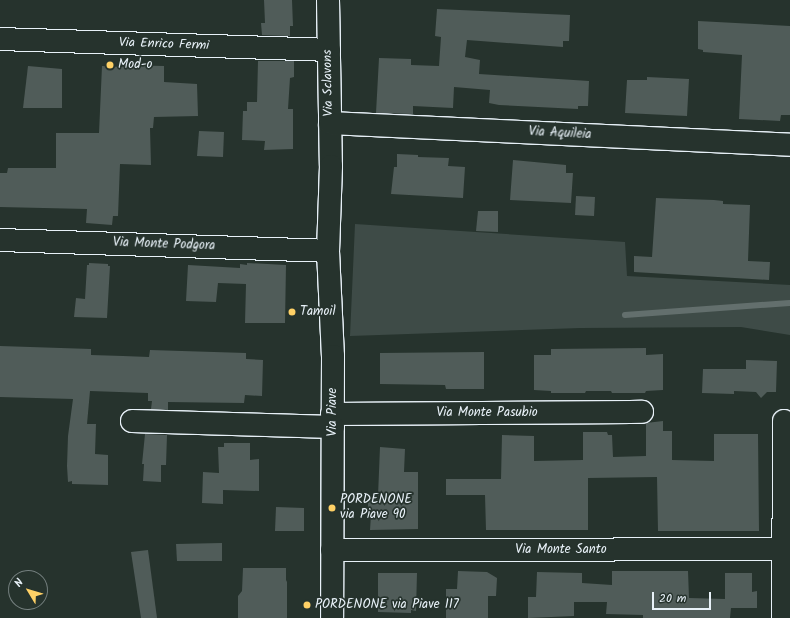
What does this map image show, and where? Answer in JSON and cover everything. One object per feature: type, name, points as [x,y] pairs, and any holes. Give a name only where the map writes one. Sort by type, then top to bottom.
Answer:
[{"type":"street","name":"Via Sclavons","points":[[328,0],[331,166],[329,206]]},
{"type":"street","name":"Via Enrico Fermi","points":[[0,39],[329,50]]},
{"type":"street","name":"Via Aquileia","points":[[330,123],[790,145]]},
{"type":"street","name":"Via Piave","points":[[329,206],[328,251],[333,356],[332,618]]},
{"type":"street","name":"Via Monte Podgora","points":[[0,240],[328,251]]},
{"type":"street","name":"Via Monte Pasubio","points":[[132,421],[333,420],[642,412]]},
{"type":"street","points":[[783,618],[787,549],[784,420]]},
{"type":"street","name":"Via Monte Santo","points":[[332,550],[787,549]]},
{"type":"shaded area","points":[[355,224],[625,242],[627,276],[790,285],[790,335],[741,327],[580,328],[350,336]]},
{"type":"building","points":[[264,0],[292,0],[293,26],[290,26],[290,36],[262,35],[261,23],[265,23]]},
{"type":"building","points":[[437,9],[570,15],[569,41],[563,41],[563,47],[467,40],[465,57],[480,60],[479,74],[589,81],[588,106],[578,106],[578,109],[499,105],[489,103],[490,90],[454,87],[453,108],[413,106],[413,114],[376,113],[379,58],[411,59],[411,65],[439,66],[441,37],[435,36]]},
{"type":"building","points":[[698,21],[790,26],[790,115],[781,115],[780,121],[739,119],[742,55],[703,52],[703,50],[698,49]]},
{"type":"building","points":[[258,61],[294,61],[294,77],[290,78],[288,109],[293,109],[293,149],[264,150],[265,141],[242,140],[243,111],[247,111],[247,102],[257,102]]},
{"type":"building","points":[[122,65],[164,66],[164,82],[197,84],[198,116],[154,117],[153,128],[150,128],[151,165],[120,164],[118,216],[113,216],[112,225],[86,223],[87,209],[0,207],[0,173],[7,173],[8,168],[56,168],[56,133],[99,133],[102,66],[122,67]]},
{"type":"building","points":[[28,66],[62,69],[62,108],[23,108]]},
{"type":"building","points":[[647,77],[689,79],[687,116],[625,113],[627,80],[647,80]]},
{"type":"building","points":[[199,131],[224,132],[223,157],[197,156]]},
{"type":"building","points":[[397,154],[418,155],[418,157],[449,158],[448,166],[465,167],[463,198],[391,194],[394,167],[397,167]]},
{"type":"building","points":[[513,160],[566,165],[566,173],[573,173],[571,203],[510,200]]},
{"type":"building","points":[[576,196],[595,197],[594,216],[575,215]]},
{"type":"building","points":[[656,198],[714,200],[723,201],[723,204],[750,205],[748,261],[770,262],[769,280],[634,272],[634,256],[652,257]]},
{"type":"building","points":[[478,211],[498,211],[498,232],[476,231]]},
{"type":"building","points":[[89,263],[108,264],[108,266],[110,266],[107,318],[74,317],[76,298],[85,299],[87,265],[89,265]]},
{"type":"building","points":[[247,263],[286,265],[285,323],[245,323],[246,284],[218,283],[216,302],[186,301],[188,265],[240,268],[240,264],[247,265]]},
{"type":"building","points":[[0,346],[91,349],[91,355],[149,357],[150,350],[246,353],[246,359],[263,360],[262,396],[245,395],[244,403],[168,402],[168,410],[151,409],[152,401],[148,401],[148,393],[90,391],[87,424],[96,424],[95,454],[108,455],[108,485],[72,484],[72,481],[68,482],[67,466],[68,436],[73,399],[0,397]]},
{"type":"building","points":[[646,348],[646,355],[663,354],[663,390],[646,391],[645,393],[586,391],[585,393],[551,393],[551,391],[534,390],[534,355],[551,355],[551,349]]},
{"type":"building","points":[[484,352],[484,389],[446,389],[445,385],[380,384],[380,353]]},
{"type":"building","points":[[746,360],[777,361],[776,392],[767,392],[761,398],[756,392],[734,391],[734,394],[702,393],[703,369],[746,369]]},
{"type":"building","points":[[663,421],[663,431],[672,431],[672,460],[714,461],[714,434],[758,434],[759,531],[658,531],[657,477],[588,478],[588,530],[486,530],[485,495],[446,495],[446,479],[501,479],[502,435],[534,436],[534,461],[583,460],[583,432],[607,432],[608,435],[612,435],[613,457],[646,456],[646,423]]},
{"type":"building","points":[[145,434],[167,435],[166,465],[161,465],[161,482],[143,481],[144,464],[142,464]]},
{"type":"building","points":[[224,443],[250,443],[250,460],[259,459],[259,491],[223,490],[223,504],[202,503],[203,472],[219,473],[218,447],[224,447]]},
{"type":"building","points":[[380,447],[405,449],[404,472],[418,472],[418,529],[370,530],[371,515],[368,515],[368,496],[378,496]]},
{"type":"building","points":[[276,507],[304,508],[304,531],[275,531]]},
{"type":"building","points":[[222,543],[222,561],[177,561],[176,544]]},
{"type":"building","points":[[148,550],[157,618],[141,618],[131,552]]},
{"type":"building","points":[[243,568],[286,568],[287,618],[238,618],[238,596],[242,591]]},
{"type":"building","points":[[458,571],[487,572],[497,578],[496,596],[488,596],[488,618],[446,618],[446,589],[457,589]]},
{"type":"building","points":[[612,571],[688,571],[689,598],[725,599],[725,573],[752,573],[752,592],[757,591],[757,608],[731,608],[730,618],[643,618],[643,615],[606,614],[607,602],[574,602],[574,616],[528,618],[528,597],[536,597],[537,572],[582,573],[582,583],[612,585]]},
{"type":"building","points":[[378,573],[417,573],[416,611],[411,610],[411,613],[378,612]]},
{"type":"waterway","points":[[625,315],[790,303]]},
{"type":"place","name":"Mod-o","points":[[110,65]]},
{"type":"place","name":"Tamoil","points":[[292,312]]},
{"type":"place","name":"PORDENONE via Piave 90","points":[[332,508]]},
{"type":"place","name":"PORDENONE via Piave 117","points":[[307,605]]}]
